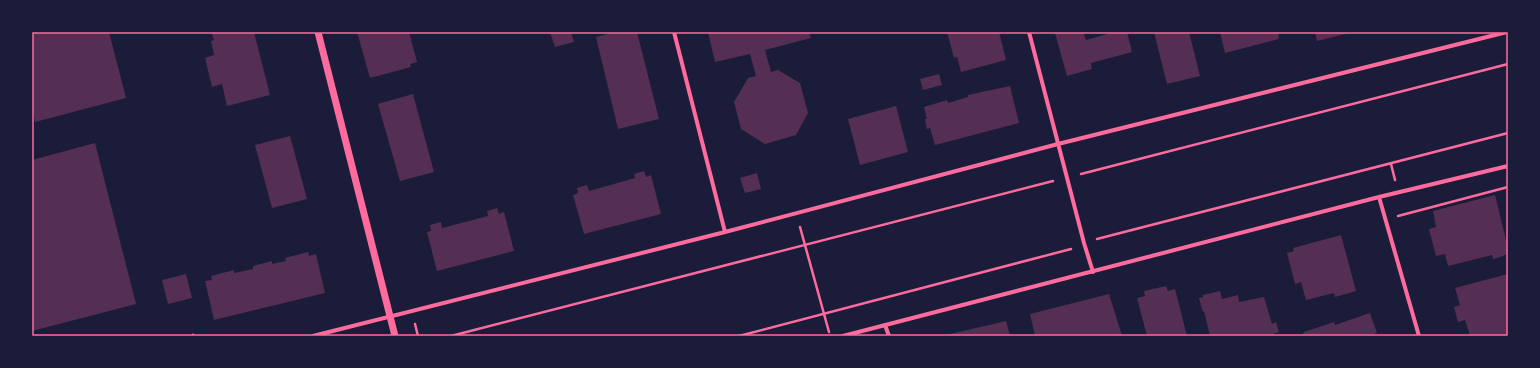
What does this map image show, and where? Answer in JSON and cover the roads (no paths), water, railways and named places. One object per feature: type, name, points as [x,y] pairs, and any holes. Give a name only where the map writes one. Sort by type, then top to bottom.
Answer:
[{"type":"street","points":[[318,32],[395,336]]},
{"type":"street","points":[[674,32],[725,232]]},
{"type":"street","points":[[1029,32],[1084,243],[1093,272]]},
{"type":"street","points":[[314,336],[725,232],[1058,144],[1507,32]]},
{"type":"street","points":[[843,336],[1379,197],[1508,166]]},
{"type":"street","points":[[1379,197],[1419,336]]},
{"type":"street","points":[[885,325],[889,336]]}]
